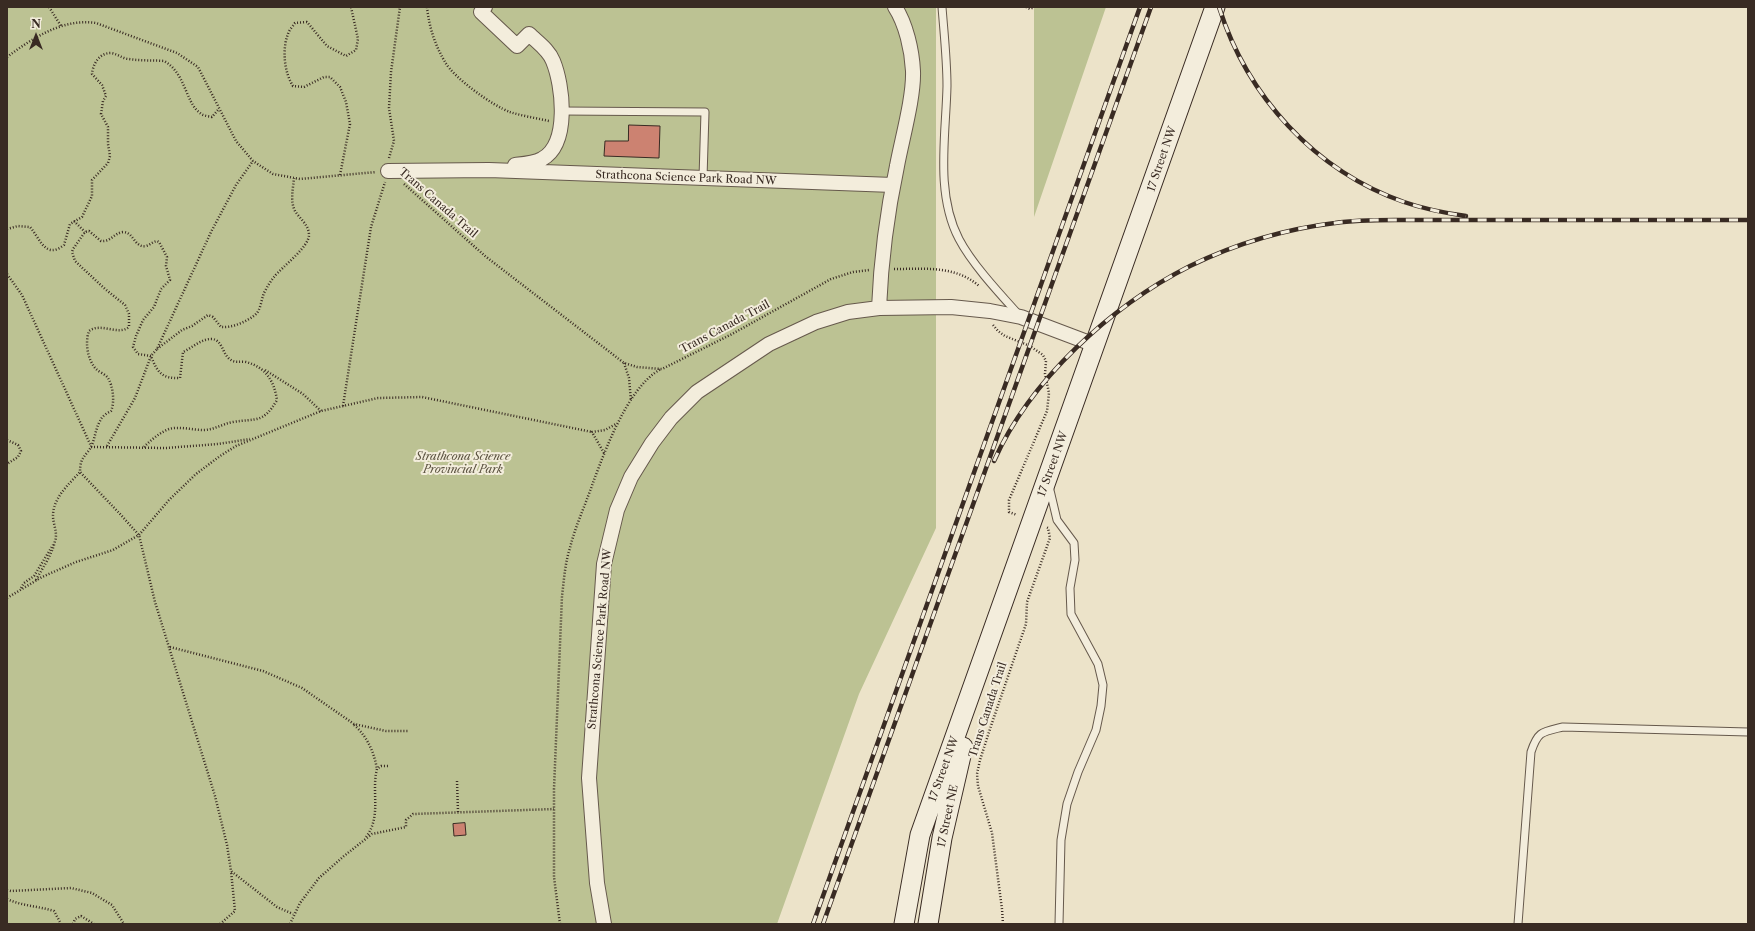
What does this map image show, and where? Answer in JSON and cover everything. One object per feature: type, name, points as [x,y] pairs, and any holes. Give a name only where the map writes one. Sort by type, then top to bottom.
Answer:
[{"type":"main road","name":"17 Street NW","points":[[904,924],[920,836],[983,662],[1047,478],[1096,345],[1215,7]]},
{"type":"main road","name":"17 Street NE","points":[[928,924],[942,838],[983,662]]},
{"type":"street","name":"Strathcona Science Park Road NW","points":[[479,170],[523,164],[543,159],[553,149],[561,130],[562,117],[562,103],[558,76],[553,60],[543,47],[529,34],[518,46],[480,12],[485,7]]},
{"type":"street","points":[[879,308],[880,269],[893,186],[910,101],[913,71],[908,41],[900,15],[895,7]]},
{"type":"street","name":"Strathcona Science Park Road NW","points":[[388,171],[479,170],[893,186]]},
{"type":"street","name":"Strathcona Science Park Road NW","points":[[604,924],[596,876],[590,778],[604,564],[617,510],[631,477],[652,443],[671,418],[697,392],[747,357],[769,344],[816,322],[848,312],[879,308],[951,307],[990,311],[1020,317],[1096,345]]},
{"type":"lane","points":[[942,7],[947,84],[944,178],[948,208],[959,239],[993,286],[1020,317]]},
{"type":"lane","points":[[562,117],[705,112],[703,178]]},
{"type":"lane","points":[[1047,478],[1057,520],[1074,543],[1075,560],[1070,588],[1071,614],[1098,664],[1103,685],[1101,706],[1096,730],[1078,772],[1067,804],[1061,840],[1059,924]]},
{"type":"lane","points":[[1518,924],[1531,752],[1536,737],[1546,731],[1563,727],[1748,732]]},
{"type":"path","points":[[49,7],[61,26]]},
{"type":"path","points":[[340,175],[350,124],[346,102],[340,87],[330,77],[324,77],[304,87],[293,86],[287,77],[285,52],[288,34],[295,23],[307,22],[327,46],[346,56],[356,50],[358,39],[351,7]]},
{"type":"path","points":[[343,406],[371,227],[388,171],[386,166],[394,142],[389,108],[391,72],[400,7]]},
{"type":"path","points":[[427,7],[428,22],[435,44],[446,64],[463,81],[484,98],[509,112],[562,117]]},
{"type":"path","points":[[1026,7],[1030,9],[1034,7]]},
{"type":"path","name":"Trans Canada Trail","points":[[7,57],[42,34],[61,26],[84,21],[96,23],[177,53],[198,67],[218,110],[236,141],[253,161],[273,174],[300,179],[388,171],[485,256],[624,363],[637,367],[662,369],[732,334],[831,279],[853,272],[872,269]]},
{"type":"path","points":[[7,229],[18,226],[30,227],[42,244],[51,250],[55,250],[64,245],[68,228],[74,221],[82,218],[92,196],[92,180],[108,163],[110,156],[108,127],[100,114],[103,101],[106,96],[102,85],[92,74],[92,66],[95,61],[110,53],[127,59],[164,61],[178,75],[192,104],[200,114],[212,117],[218,110]]},
{"type":"path","points":[[107,446],[135,398],[151,356],[156,349],[211,232],[236,186],[253,161]]},
{"type":"path","points":[[156,349],[182,330],[192,326],[208,314],[213,317],[221,327],[226,328],[234,326],[256,314],[264,294],[274,277],[302,249],[309,236],[308,229],[295,211],[292,200],[294,178]]},
{"type":"path","points":[[74,221],[86,232],[92,233],[101,241],[109,241],[117,234],[126,232],[130,234],[138,245],[146,246],[156,241],[161,244],[167,256],[166,266],[170,280],[161,290],[154,307],[143,320],[133,347],[138,354],[151,356]]},
{"type":"path","points":[[86,232],[73,249],[75,261],[109,293],[122,302],[129,314],[129,327],[127,329],[92,328],[89,330],[87,337],[89,356],[95,368],[107,376],[111,384],[113,399],[111,411],[104,415],[100,421],[91,446],[82,457],[80,472],[122,515],[139,535],[155,602],[215,796],[227,845],[235,911],[220,924]]},
{"type":"path","points":[[887,269],[944,269],[956,272],[980,288]]},
{"type":"path","points":[[7,274],[22,295],[91,446]]},
{"type":"path","points":[[991,321],[998,331],[1040,352],[1046,361],[1045,374],[1049,393],[1049,402],[1043,421],[1009,500],[1009,512],[1017,515]]},
{"type":"path","points":[[151,356],[160,373],[173,379],[180,378],[183,352],[195,347],[201,341],[212,339],[218,341],[222,350],[230,360],[254,365],[264,370],[303,394],[321,411]]},
{"type":"path","points":[[624,363],[629,378],[631,401]]},
{"type":"path","points":[[560,924],[554,877],[554,809],[562,596],[566,567],[570,548],[604,453],[617,424],[631,401],[646,382],[662,369]]},
{"type":"path","points":[[144,447],[160,433],[170,429],[204,430],[216,428],[233,422],[254,420],[264,416],[272,409],[277,400],[274,388],[264,370]]},
{"type":"path","points":[[7,598],[21,588],[35,581],[76,562],[113,550],[139,535],[169,500],[196,474],[236,446],[286,424],[321,411],[378,398],[422,397],[592,432],[605,430],[617,424]]},
{"type":"path","points":[[592,432],[604,453]]},
{"type":"path","points":[[91,446],[166,448],[218,444],[256,438]]},
{"type":"path","points":[[7,440],[18,445],[21,451],[18,457],[7,464]]},
{"type":"path","points":[[35,581],[53,550],[56,538],[53,516],[55,502],[68,484],[80,472]]},
{"type":"path","name":"Trans Canada Trail","points":[[1002,924],[1002,909],[992,833],[978,786],[977,774],[991,726],[1026,624],[1027,602],[1050,538],[1048,528]]},
{"type":"path","points":[[21,588],[24,583],[34,576],[54,544]]},
{"type":"path","points":[[169,647],[263,671],[302,688],[352,723],[362,732],[370,745],[377,769],[375,814],[372,828],[364,839]]},
{"type":"path","points":[[352,723],[386,731],[409,731]]},
{"type":"path","points":[[377,769],[381,766],[389,766]]},
{"type":"path","points":[[457,781],[458,812]]},
{"type":"path","points":[[290,924],[293,914],[320,878],[364,839],[372,834],[406,827],[406,820],[413,814],[554,809]]},
{"type":"path","points":[[231,871],[277,906],[293,914]]},
{"type":"path","points":[[7,890],[71,888],[92,893],[112,904],[124,924]]},
{"type":"path","points":[[7,899],[33,908],[44,908],[54,911],[61,924]]},
{"type":"path","points":[[73,924],[75,918],[81,916],[94,924]]},
{"type":"green space","name":"Strathcona Science Provincial Park","points":[[7,7],[936,7],[936,528],[859,694],[777,924],[7,924]]},
{"type":"green space","points":[[1034,7],[1106,7],[1034,217]]},
{"type":"building","points":[[629,125],[660,126],[659,158],[604,156],[605,141],[628,141]]},
{"type":"building","points":[[465,823],[466,835],[454,836],[453,824]]},
{"type":"railway","points":[[813,924],[1140,7]]},
{"type":"railway","points":[[823,924],[1151,7]]},
{"type":"railway","points":[[1219,7],[1231,40],[1247,71],[1266,100],[1289,126],[1314,150],[1341,171],[1372,188],[1404,202],[1466,216]]},
{"type":"railway","points":[[994,461],[1010,431],[1029,402],[1051,374],[1076,348],[1131,302],[1160,283],[1207,258],[1242,244],[1279,233],[1345,222],[1365,220],[1517,220]]},
{"type":"railway","points":[[1513,220],[1748,220]]}]
